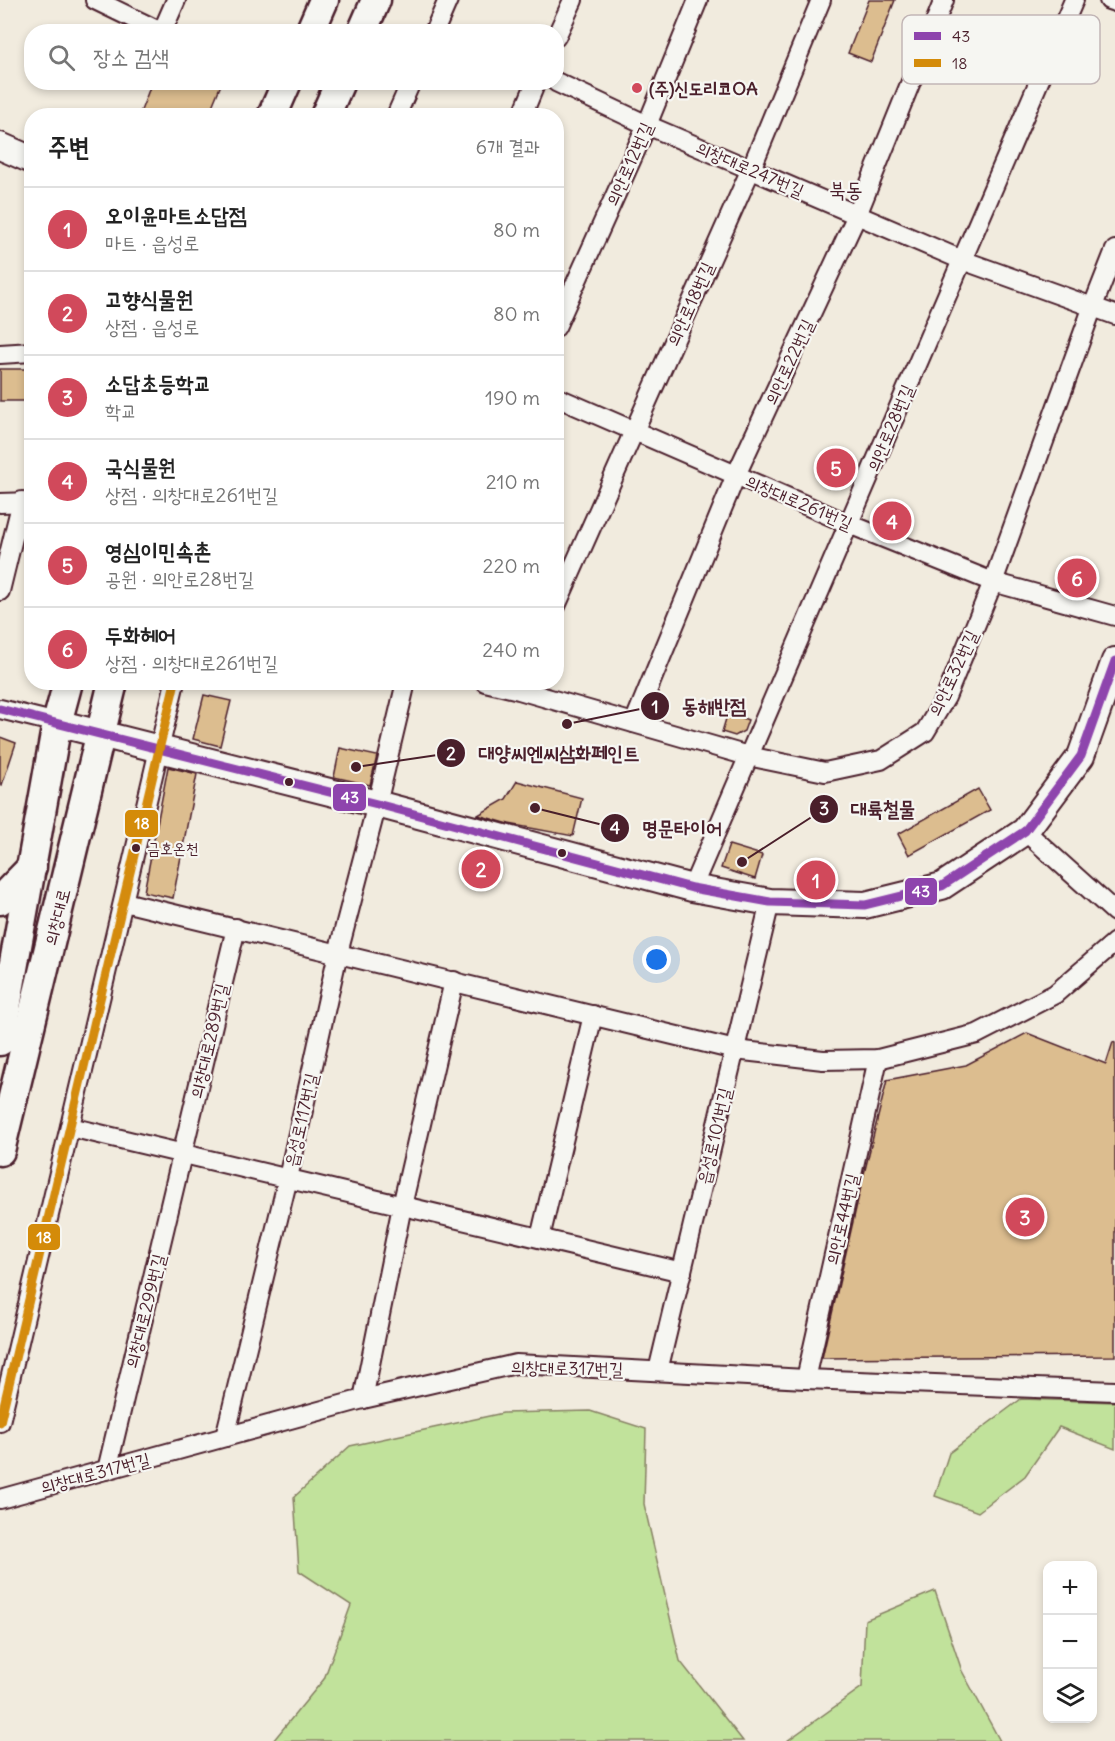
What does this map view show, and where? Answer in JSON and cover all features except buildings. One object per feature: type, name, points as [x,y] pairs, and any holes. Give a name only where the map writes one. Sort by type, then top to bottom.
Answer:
[{"type":"main road","points":[[314,24],[324,0]]},
{"type":"main road","points":[[366,24],[376,0]]},
{"type":"main road","points":[[275,108],[283,90]]},
{"type":"main road","points":[[329,108],[336,90]]},
{"type":"main road","points":[[0,146],[24,156]]},
{"type":"main road","points":[[57,723],[377,804],[692,888],[770,902],[865,905],[942,886],[1025,831],[1081,756],[1115,661]]},
{"type":"main road","name":"의창대로","points":[[0,1041],[57,723],[66,690]]},
{"type":"main road","name":"의창대로","points":[[0,1151],[111,690]]},
{"type":"main road","points":[[0,900],[32,867]]},
{"type":"street","points":[[95,0],[144,24]]},
{"type":"street","points":[[165,24],[176,0]]},
{"type":"street","points":[[438,24],[448,0]]},
{"type":"street","points":[[562,24],[573,0]]},
{"type":"street","name":"의안로12번길","points":[[564,309],[647,125],[698,0]]},
{"type":"street","name":"의안로18번길","points":[[564,588],[751,169],[820,0]]},
{"type":"street","name":"의안로22번길","points":[[938,15],[944,0]]},
{"type":"street","name":"의안로28번길","points":[[1068,15],[1074,0]]},
{"type":"street","points":[[1109,0],[1115,2]]},
{"type":"street","name":"의안로22번길","points":[[634,723],[736,475],[857,215],[910,84]]},
{"type":"street","name":"의안로28번길","points":[[692,888],[1038,84]]},
{"type":"street","name":"의창대로247번길","points":[[564,86],[647,125],[962,260],[1115,315]]},
{"type":"street","points":[[400,108],[407,90]]},
{"type":"street","points":[[525,108],[533,90]]},
{"type":"street","name":"의안로32번길","points":[[533,690],[634,723],[748,756],[825,772],[881,760],[925,732],[946,697],[993,582],[1115,250]]},
{"type":"street","points":[[0,354],[24,352]]},
{"type":"street","name":"의창대로261번길","points":[[564,401],[849,524],[993,582],[1115,616]]},
{"type":"street","points":[[0,503],[24,502]]},
{"type":"street","points":[[0,591],[24,512]]},
{"type":"street","points":[[0,1422],[174,690]]},
{"type":"street","points":[[377,804],[404,690]]},
{"type":"street","points":[[0,709],[57,723]]},
{"type":"street","name":"읍성로117번길","points":[[225,1437],[288,1178],[338,953],[377,804]]},
{"type":"street","points":[[1025,831],[1115,912]]},
{"type":"street","points":[[124,902],[735,1050],[823,1060],[878,1059],[977,1034],[1055,994],[1115,942]]},
{"type":"street","name":"읍성로101번길","points":[[658,1371],[770,902]]},
{"type":"street","name":"의창대로289번길","points":[[183,1153],[236,928]]},
{"type":"street","points":[[363,1399],[402,1206],[454,981]]},
{"type":"street","points":[[540,1238],[593,1015]]},
{"type":"street","name":"의안로44번길","points":[[806,1379],[878,1059]]},
{"type":"street","points":[[70,1127],[682,1272]]},
{"type":"street","name":"의창대로299번길","points":[[106,1470],[183,1153]]},
{"type":"street","name":"의창대로317번길","points":[[0,1498],[363,1399],[516,1364],[806,1379],[1115,1391]]},
{"type":"green space","points":[[1021,1399],[1115,1402],[1115,1449],[1059,1427],[1025,1476],[978,1512],[935,1496],[949,1453]]},
{"type":"green space","points":[[590,1411],[646,1429],[644,1504],[680,1661],[743,1741],[273,1741],[324,1679],[351,1605],[299,1571],[294,1497],[350,1446],[503,1413]]},
{"type":"green space","points":[[935,1591],[962,1671],[1000,1741],[787,1741],[862,1687],[865,1620]]},
{"type":"transit line","name":"43","points":[[0,709],[377,804],[692,888],[770,902],[865,905],[942,886],[1025,831],[1081,756],[1115,661]]},
{"type":"transit line","name":"18","points":[[0,1422],[173,690]]},
{"type":"place","name":"(주)신도리코OA","points":[[637,88]]},
{"type":"place","name":"영심이민속촌","points":[[836,468]]},
{"type":"place","name":"국식물원","points":[[892,521]]},
{"type":"place","name":"두화헤어","points":[[1077,578]]},
{"type":"place","name":"동해반점","points":[[567,724]]},
{"type":"place","name":"대양씨엔씨삼화페인트","points":[[356,767]]},
{"type":"place","name":"명문타이어","points":[[535,808]]},
{"type":"place","name":"금호온천","points":[[136,848]]},
{"type":"place","name":"대륙철물","points":[[742,862]]},
{"type":"place","name":"고향식물원","points":[[481,869]]},
{"type":"place","name":"오이윤마트소답점","points":[[816,880]]},
{"type":"place","name":"소답초등학교","points":[[1025,1217]]},
{"type":"district","name":"북동","points":[[846,189]]}]
